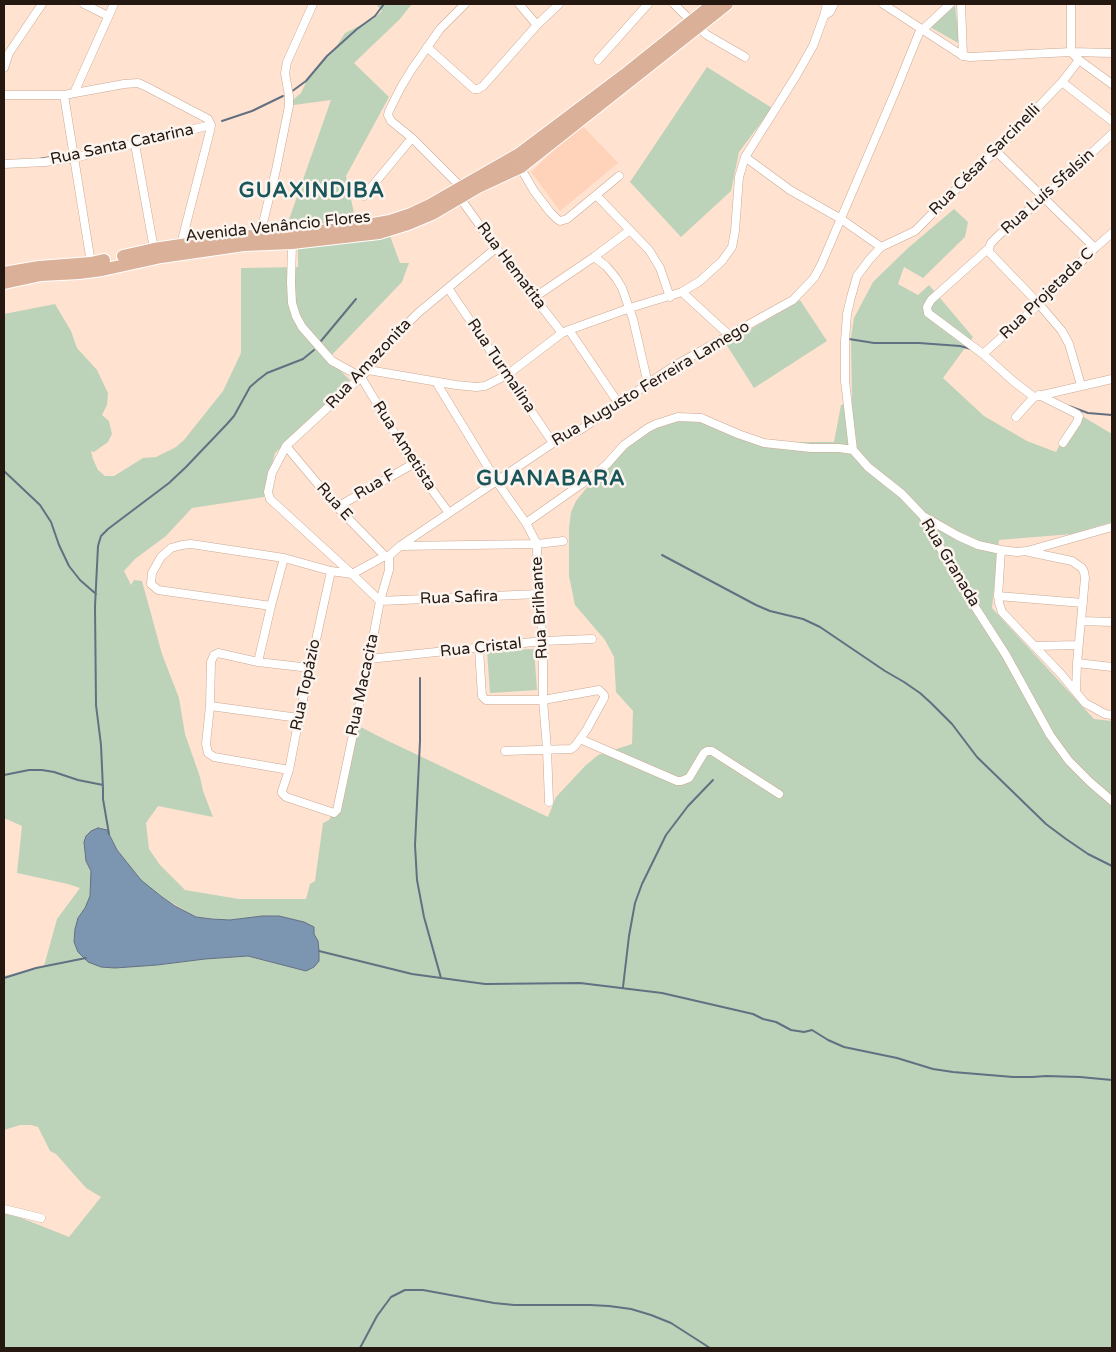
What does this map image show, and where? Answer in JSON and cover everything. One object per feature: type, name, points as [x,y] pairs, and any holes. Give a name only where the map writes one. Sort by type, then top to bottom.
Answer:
[{"type":"main road","name":"Avenida Venâncio Flores","points":[[694,24],[712,4]]},
{"type":"main road","name":"Avenida Venâncio Flores","points":[[4,273],[51,265],[90,263],[181,244],[346,228],[390,221],[411,214],[499,176],[694,24],[728,4]]},
{"type":"main road","name":"Avenida Venâncio Flores","points":[[4,283],[41,275],[102,270],[162,257],[244,245],[292,243],[379,232],[408,224],[432,214],[460,193]]},
{"type":"street","points":[[4,68],[9,53],[42,4]]},
{"type":"street","points":[[84,4],[108,16]]},
{"type":"street","points":[[74,93],[114,4]]},
{"type":"street","points":[[260,235],[289,106],[285,73],[286,62],[313,4]]},
{"type":"street","points":[[465,4],[440,29],[427,46],[474,89],[483,86],[558,4]]},
{"type":"street","points":[[519,4],[537,25]]},
{"type":"street","points":[[598,60],[648,4]]},
{"type":"street","points":[[674,4],[707,35],[745,57]]},
{"type":"street","points":[[368,370],[436,382],[482,387],[490,385],[507,375],[566,332],[630,308],[670,297],[700,281],[722,261],[732,247],[738,185],[744,157],[809,54],[827,4]]},
{"type":"street","points":[[824,16],[830,12],[834,4]]},
{"type":"street","points":[[883,4],[963,56],[1071,52],[1112,53]]},
{"type":"street","name":"Rua Augusto Ferreira Lamego","points":[[352,574],[387,556],[553,443],[580,430],[674,366],[792,300],[808,285],[821,265],[842,219],[922,30],[950,4]]},
{"type":"street","points":[[961,4],[963,56]]},
{"type":"street","points":[[1071,4],[1071,52],[1112,84]]},
{"type":"street","name":"Rua Hematita","points":[[427,46],[401,87],[389,111],[388,115],[391,121],[412,138],[460,193],[496,248],[566,332],[618,404]]},
{"type":"street","name":"Rua César Sarcinelli","points":[[853,450],[846,381],[845,341],[847,314],[857,276],[882,248],[915,231],[996,151],[1062,82],[1079,60]]},
{"type":"street","points":[[1062,82],[1112,121]]},
{"type":"street","points":[[4,95],[64,95],[138,83],[208,119],[211,125],[207,146],[181,244]]},
{"type":"street","points":[[64,95],[90,263]]},
{"type":"street","name":"Rua Santa Catarina","points":[[4,164],[45,162],[74,158],[211,125]]},
{"type":"street","name":"Rua Luís Sfalsin","points":[[983,354],[928,313],[927,307],[931,300],[990,251],[991,243],[999,235],[1044,197],[1112,134]]},
{"type":"street","points":[[364,196],[412,138]]},
{"type":"street","points":[[135,144],[154,249]]},
{"type":"street","points":[[996,151],[1095,248]]},
{"type":"street","points":[[744,157],[790,190],[842,219],[882,248]]},
{"type":"street","points":[[520,160],[526,178],[534,192],[556,219],[560,221],[567,219],[620,176]]},
{"type":"street","points":[[596,195],[656,259],[670,297]]},
{"type":"street","points":[[535,297],[630,230]]},
{"type":"street","name":"Rua Projetada C","points":[[983,354],[1039,304],[1112,233]]},
{"type":"street","points":[[292,243],[292,303],[296,316],[305,332],[332,361],[361,377]]},
{"type":"street","name":"Rua Amazonita","points":[[352,574],[270,500],[268,488],[272,473],[286,446],[368,370],[403,326],[496,248]]},
{"type":"street","points":[[990,251],[1062,330],[1069,344],[1081,385]]},
{"type":"street","points":[[594,257],[606,266],[622,288],[630,308],[648,384]]},
{"type":"street","name":"Rua Turmalina","points":[[448,288],[553,443]]},
{"type":"street","points":[[682,292],[730,336]]},
{"type":"street","points":[[983,354],[1013,382],[1037,396],[1077,414],[1078,419],[1063,443]]},
{"type":"street","name":"Rua Ametista","points":[[361,377],[412,464],[449,513]]},
{"type":"street","points":[[1016,417],[1037,396],[1112,379]]},
{"type":"street","name":"Rua Brilhante","points":[[436,382],[496,482],[526,523],[538,544],[538,594],[543,641],[543,700],[547,749],[548,802]]},
{"type":"street","points":[[526,523],[598,472],[624,445],[648,428],[678,417],[701,418],[764,443],[853,450]]},
{"type":"street","name":"Rua E","points":[[286,446],[337,507],[387,556]]},
{"type":"street","name":"Rua Granada","points":[[853,450],[868,467],[902,494],[923,516],[960,582],[1006,655],[1050,735],[1069,761],[1112,801]]},
{"type":"street","name":"Rua F","points":[[337,507],[412,464]]},
{"type":"street","points":[[923,516],[978,545],[1072,561],[1082,568],[1085,578],[1078,645],[1076,692]]},
{"type":"street","points":[[1027,552],[1112,527]]},
{"type":"street","points":[[400,546],[538,544],[563,541]]},
{"type":"street","points":[[271,606],[158,590],[151,584],[152,573],[157,562],[170,548],[190,544],[284,558],[331,571],[352,574],[380,601]]},
{"type":"street","points":[[1000,550],[998,596],[1002,612],[1086,703],[1105,714],[1112,715]]},
{"type":"street","name":"Rua Macacita","points":[[286,797],[334,813],[337,810],[380,601],[389,570],[387,556]]},
{"type":"street","points":[[258,662],[284,558]]},
{"type":"street","name":"Rua Topázio","points":[[286,797],[282,791],[289,770],[298,718],[331,571]]},
{"type":"street","name":"Rua Safira","points":[[380,601],[538,594]]},
{"type":"street","points":[[998,596],[1083,603]]},
{"type":"street","points":[[1081,621],[1112,622]]},
{"type":"street","name":"Rua Cristal","points":[[369,659],[543,641],[592,639]]},
{"type":"street","points":[[1034,646],[1078,645]]},
{"type":"street","points":[[479,649],[482,696],[486,700],[543,700],[599,690],[604,695],[587,729],[575,746],[571,748],[505,752]]},
{"type":"street","points":[[289,770],[214,757],[208,753],[206,744],[210,706],[210,662],[214,655],[218,653],[258,662],[310,668]]},
{"type":"street","points":[[1077,663],[1112,667]]},
{"type":"street","points":[[210,706],[298,718]]},
{"type":"street","points":[[580,738],[677,781],[689,778],[704,754],[707,751],[712,751],[779,794]]},
{"type":"street","points":[[4,1209],[41,1218]]},
{"type":"shaded area","points":[[581,124],[618,163],[560,211],[531,172]]},
{"type":"green space","points":[[376,4],[412,4],[399,20],[354,63],[389,97],[346,176],[356,222],[286,228],[331,100],[286,106],[301,93],[308,78],[334,50],[345,33],[373,19],[382,11]]},
{"type":"green space","points":[[955,6],[960,44],[930,27]]},
{"type":"green space","points":[[707,67],[772,108],[739,152],[731,191],[681,237],[630,182]]},
{"type":"green space","points":[[954,209],[968,222],[965,237],[923,278],[904,267],[898,284],[918,295],[929,285],[973,337],[943,378],[984,416],[1027,441],[1056,452],[1077,413],[1112,434],[1112,522],[1072,534],[999,540],[992,608],[1094,719],[1112,721],[1112,1348],[4,1348],[4,1211],[69,1237],[101,1197],[86,1188],[56,1154],[50,1151],[38,1127],[20,1125],[4,1130],[4,976],[44,966],[57,919],[80,888],[17,873],[22,826],[4,818],[4,314],[55,304],[71,331],[77,348],[97,370],[108,393],[107,405],[102,415],[109,421],[112,434],[108,442],[94,452],[91,451],[98,470],[105,476],[114,476],[143,458],[156,457],[176,447],[184,440],[223,391],[241,353],[241,268],[298,267],[298,246],[390,236],[400,263],[409,263],[402,282],[328,359],[350,380],[275,453],[264,497],[192,508],[166,536],[135,559],[124,571],[131,585],[134,580],[142,581],[162,654],[179,698],[185,734],[213,817],[158,806],[146,823],[149,849],[160,865],[185,890],[239,899],[306,899],[310,884],[315,881],[323,823],[329,820],[335,810],[353,723],[548,817],[556,797],[585,766],[598,755],[632,744],[633,711],[616,692],[614,657],[605,640],[575,605],[569,576],[569,528],[571,512],[576,501],[598,474],[647,428],[670,416],[704,419],[759,442],[834,442],[841,405],[852,402],[851,337],[854,318],[873,282],[908,248]],"holes":[[[107,830],[117,850],[141,880],[162,897],[196,917],[230,920],[279,916],[314,927],[314,934],[318,941],[306,971],[248,956],[157,965],[101,967],[88,962],[78,952],[78,918],[90,896],[91,885],[91,871],[86,861]]]},
{"type":"green space","points":[[800,300],[827,341],[754,388],[726,344]]},
{"type":"green space","points":[[534,649],[537,690],[490,693],[487,651]]},
{"type":"water","points":[[98,828],[107,830],[117,850],[141,880],[175,906],[196,917],[212,919],[230,920],[279,916],[304,922],[314,927],[314,934],[318,941],[319,961],[314,967],[306,971],[248,956],[115,968],[101,967],[88,962],[78,952],[74,942],[78,918],[90,896],[91,871],[86,861],[84,842],[86,836],[91,831]]},
{"type":"waterway","points":[[291,92],[306,81],[327,56],[357,29],[375,16],[384,4]]},
{"type":"waterway","points":[[222,121],[252,111],[283,96]]},
{"type":"waterway","points":[[39,159],[51,157]]},
{"type":"waterway","points":[[321,341],[356,299]]},
{"type":"waterway","points":[[849,339],[874,343],[919,343],[960,346],[971,349]]},
{"type":"waterway","points":[[109,834],[103,799],[101,745],[96,705],[95,606],[98,546],[101,536],[169,483],[186,467],[234,416],[250,387],[258,380],[267,373],[303,359],[314,350]]},
{"type":"waterway","points":[[1069,406],[1088,413],[1112,415]]},
{"type":"waterway","points":[[4,471],[40,505],[51,522],[69,566],[80,580],[96,594]]},
{"type":"waterway","points":[[662,555],[756,605],[770,611],[803,619],[820,627],[920,693],[952,724],[977,757],[1046,824],[1088,854],[1112,866]]},
{"type":"waterway","points":[[420,678],[420,741],[415,845],[417,880],[424,917],[441,978]]},
{"type":"waterway","points":[[4,775],[29,770],[42,770],[103,785]]},
{"type":"waterway","points":[[623,987],[635,903],[642,884],[666,835],[688,806],[713,780]]},
{"type":"waterway","points":[[319,951],[412,974],[485,984],[580,983],[662,993],[753,1014],[776,1022],[791,1030],[804,1032],[812,1030],[844,1047],[897,1058],[933,1069],[1013,1077],[1080,1077],[1112,1080]]},
{"type":"waterway","points":[[4,978],[36,968],[86,958]]},
{"type":"waterway","points":[[360,1348],[377,1316],[391,1297],[405,1290],[423,1290],[514,1305],[590,1305],[631,1309],[671,1323],[710,1348]]},
{"type":"district","name":"GUAXINDIBA","points":[[312,191]]},
{"type":"district","name":"GUANABARA","points":[[551,479]]}]
